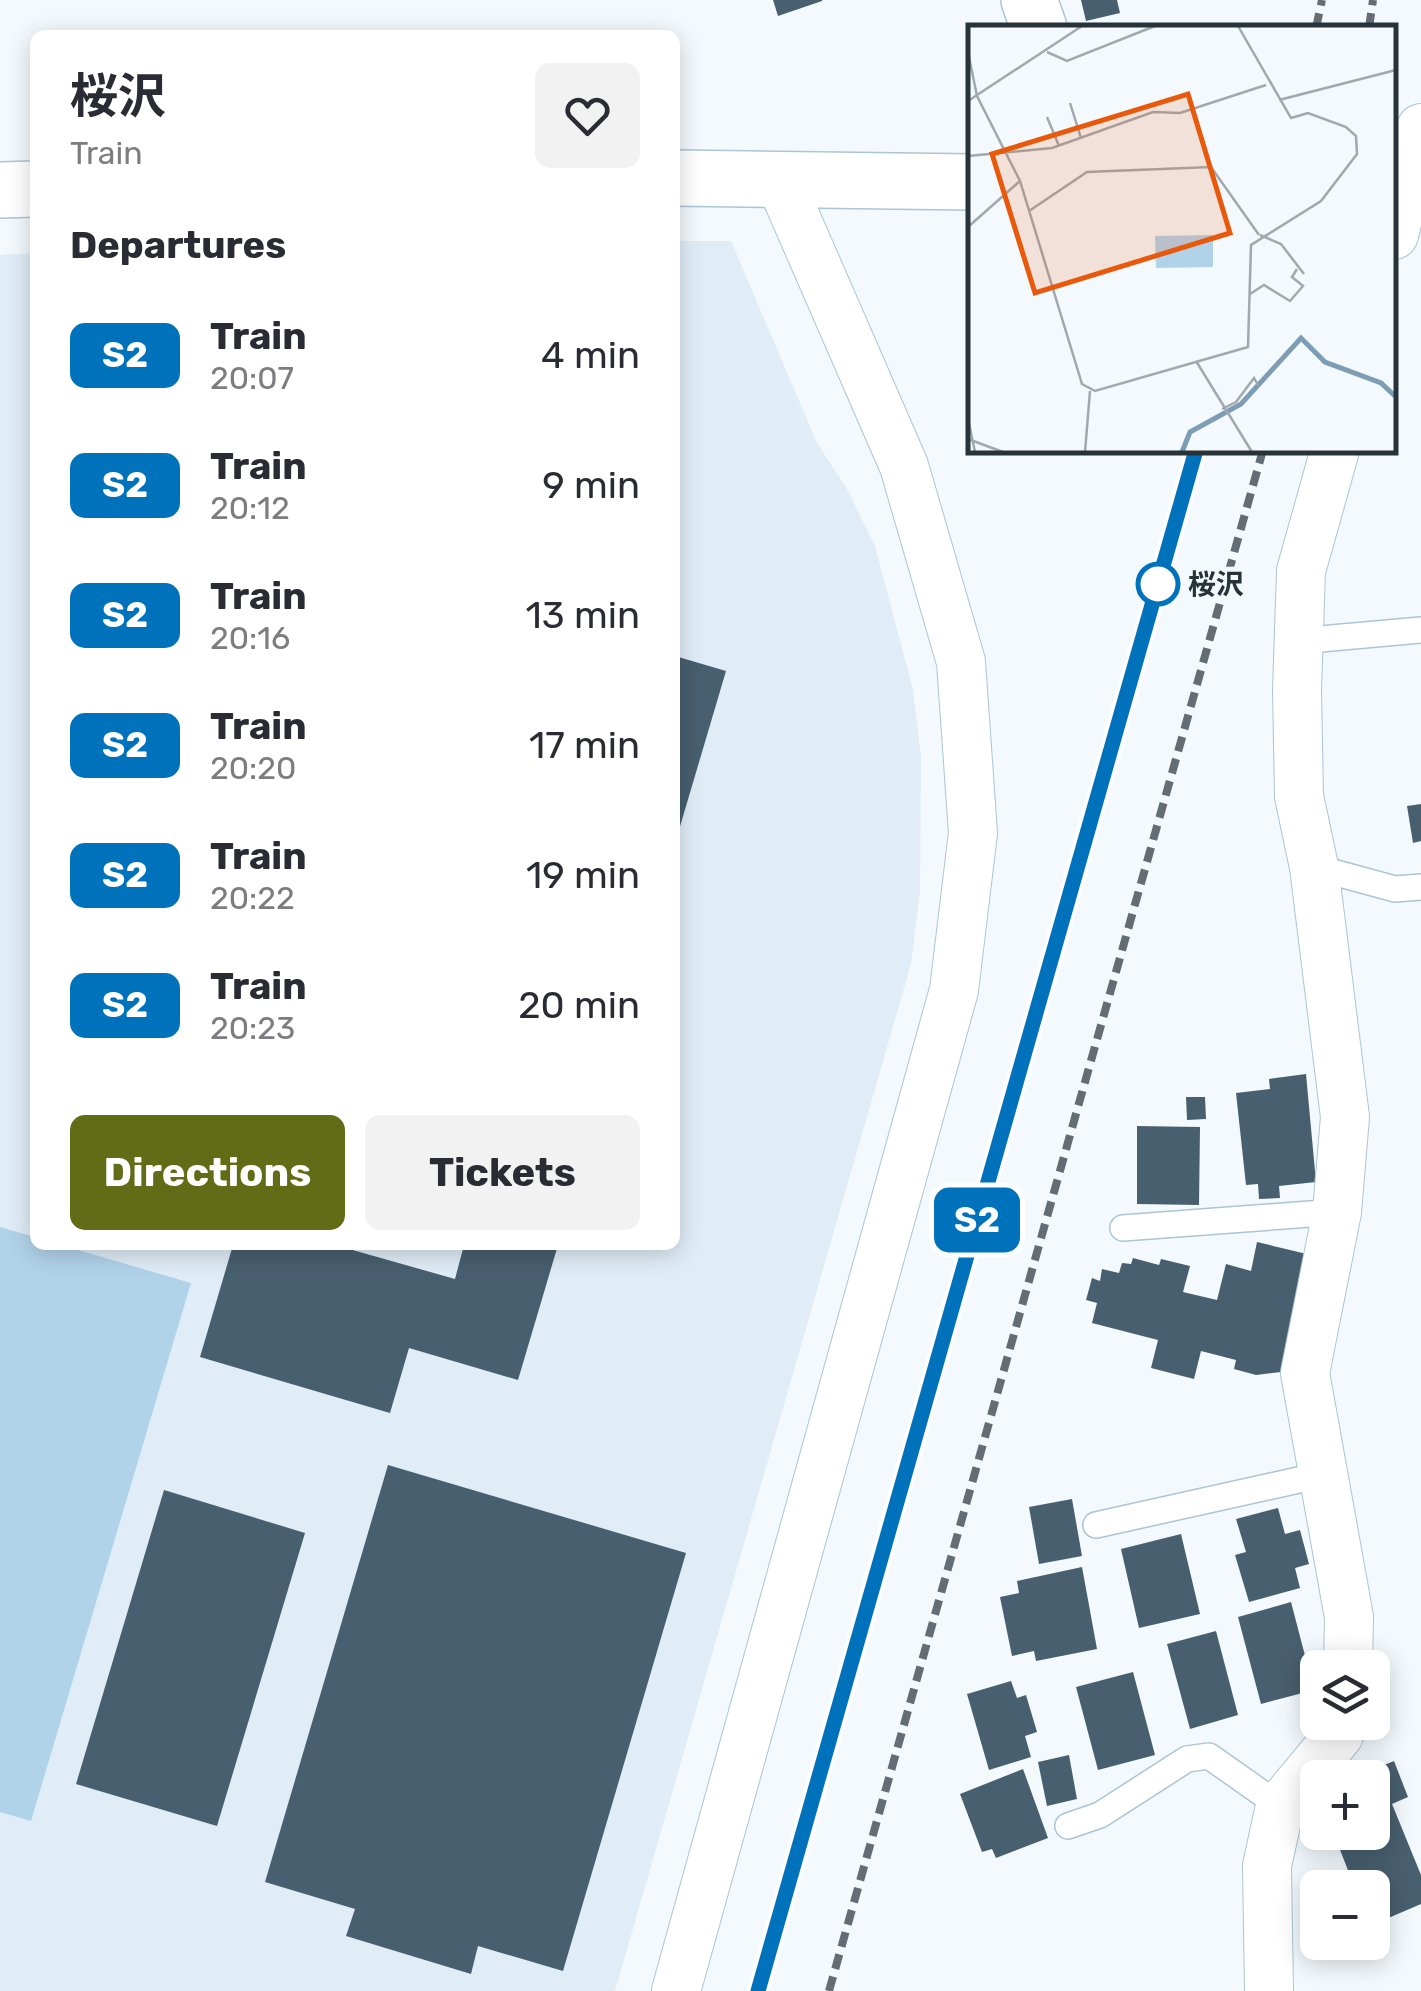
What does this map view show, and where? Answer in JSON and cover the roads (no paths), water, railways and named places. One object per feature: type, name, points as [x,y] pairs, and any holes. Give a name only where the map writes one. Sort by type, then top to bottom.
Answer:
[{"type":"street","points":[[1028,0],[1038,25]]},
{"type":"street","points":[[1396,225],[1413,144]]},
{"type":"street","points":[[680,178],[968,182]]},
{"type":"street","points":[[676,1991],[954,990],[973,832],[961,662],[904,466],[779,179]]},
{"type":"street","points":[[0,190],[30,189]]},
{"type":"street","points":[[1333,452],[1302,571],[1298,641],[1299,796],[1314,867],[1345,1117],[1337,1212],[1305,1374],[1348,1617],[1348,1650]]},
{"type":"street","points":[[1269,1991],[1266,1866],[1280,1806],[1336,1740]]},
{"type":"lane","points":[[1298,641],[1421,630]]},
{"type":"lane","points":[[1314,867],[1396,889],[1421,888]]},
{"type":"lane","points":[[1123,1228],[1337,1212]]},
{"type":"lane","points":[[1096,1526],[1321,1476]]},
{"type":"lane","points":[[1068,1826],[1100,1815],[1187,1759],[1208,1756],[1280,1806]]},
{"type":"railway","points":[[1317,25],[1322,0]]},
{"type":"railway","points":[[1369,25],[1373,0]]},
{"type":"railway","points":[[758,1991],[1195,452]]},
{"type":"railway","points":[[829,1991],[1262,452]]},
{"type":"train","name":"S2","points":[[758,1991],[1195,452]]},
{"type":"place","name":"桜沢","points":[[1158,584]]}]
